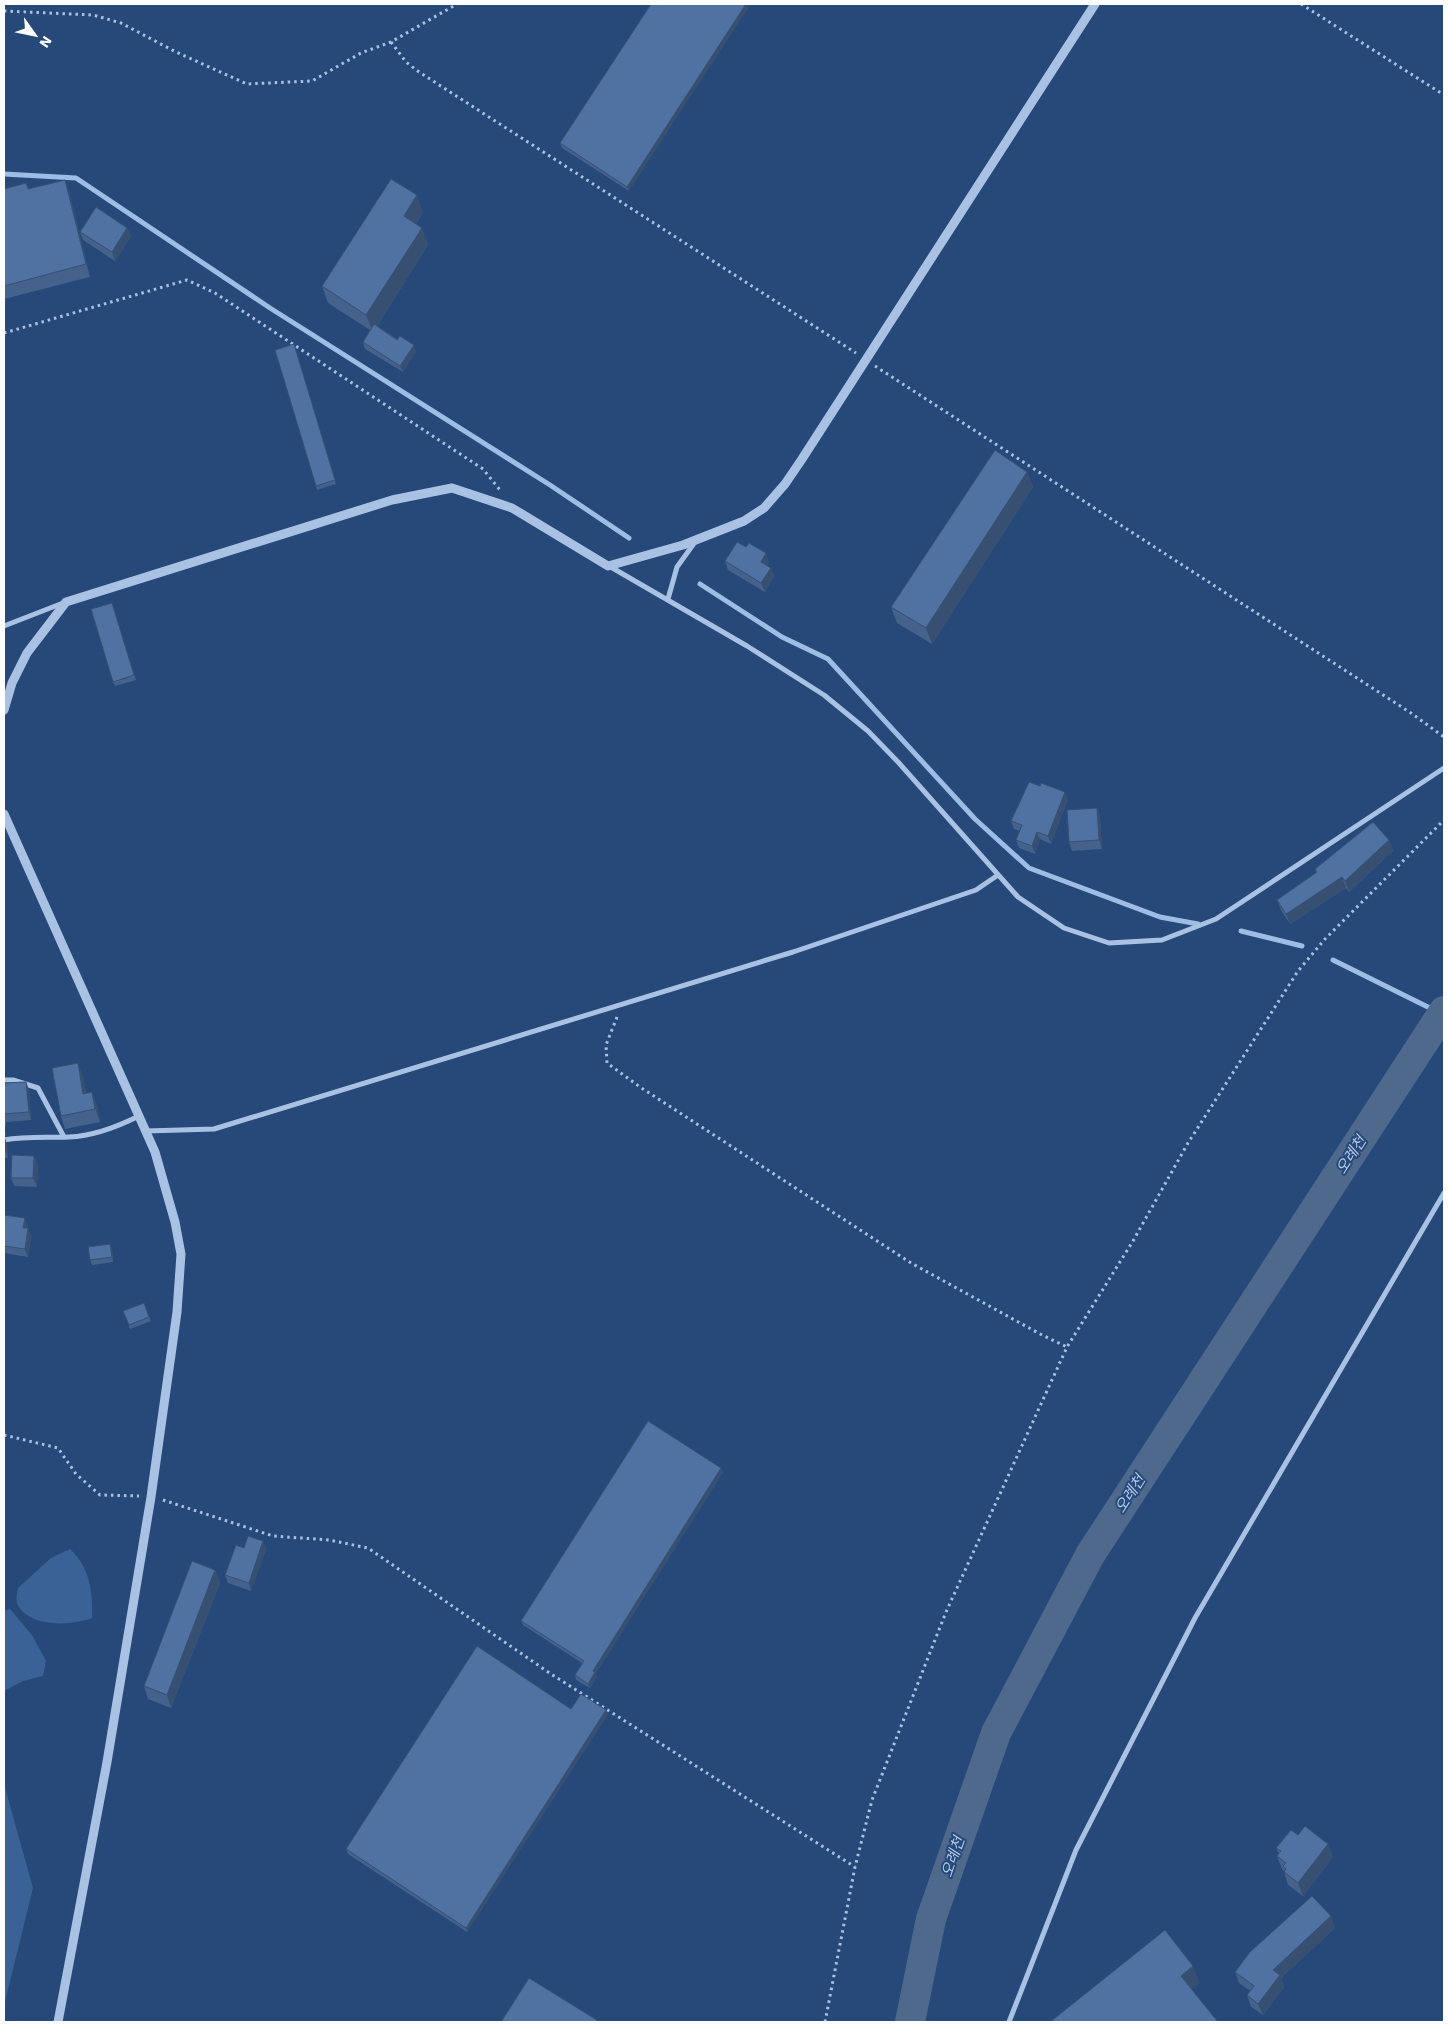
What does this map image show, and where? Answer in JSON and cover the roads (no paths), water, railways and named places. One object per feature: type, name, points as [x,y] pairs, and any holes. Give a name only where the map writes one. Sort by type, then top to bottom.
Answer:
[{"type":"street","points":[[608,566],[696,540],[744,521],[764,508],[785,484],[1095,4]]},
{"type":"street","points":[[4,626],[66,602],[392,500],[452,488],[512,508],[802,680],[868,731],[899,763],[1018,897],[1064,928],[1109,943],[1162,940],[1216,919],[1444,768]]},
{"type":"street","points":[[668,600],[677,567],[696,540]]},
{"type":"street","points":[[4,710],[12,683],[27,653],[66,602]]},
{"type":"street","points":[[4,814],[155,1152],[175,1222],[181,1254],[177,1312],[152,1497],[108,1762],[63,2006],[58,2022]]},
{"type":"street","points":[[146,1131],[214,1129],[793,952],[976,890],[998,875]]},
{"type":"street","points":[[4,1080],[13,1080],[38,1088],[64,1137]]},
{"type":"street","points":[[4,1140],[23,1137],[64,1137],[111,1129],[139,1116]]},
{"type":"street","points":[[1009,2022],[1076,1850],[1191,1627],[1444,1193]]},
{"type":"waterway","points":[[4,174],[76,178],[270,308],[550,485],[629,538]]},
{"type":"waterway","points":[[700,584],[782,637],[828,659],[975,819],[1029,868],[1160,917],[1198,924]]},
{"type":"waterway","points":[[1241,931],[1302,946]]},
{"type":"waterway","points":[[1333,960],[1442,1014]]},
{"type":"waterway","name":"오례천","points":[[910,2022],[931,1919],[996,1733],[1090,1555],[1444,1011]]}]
